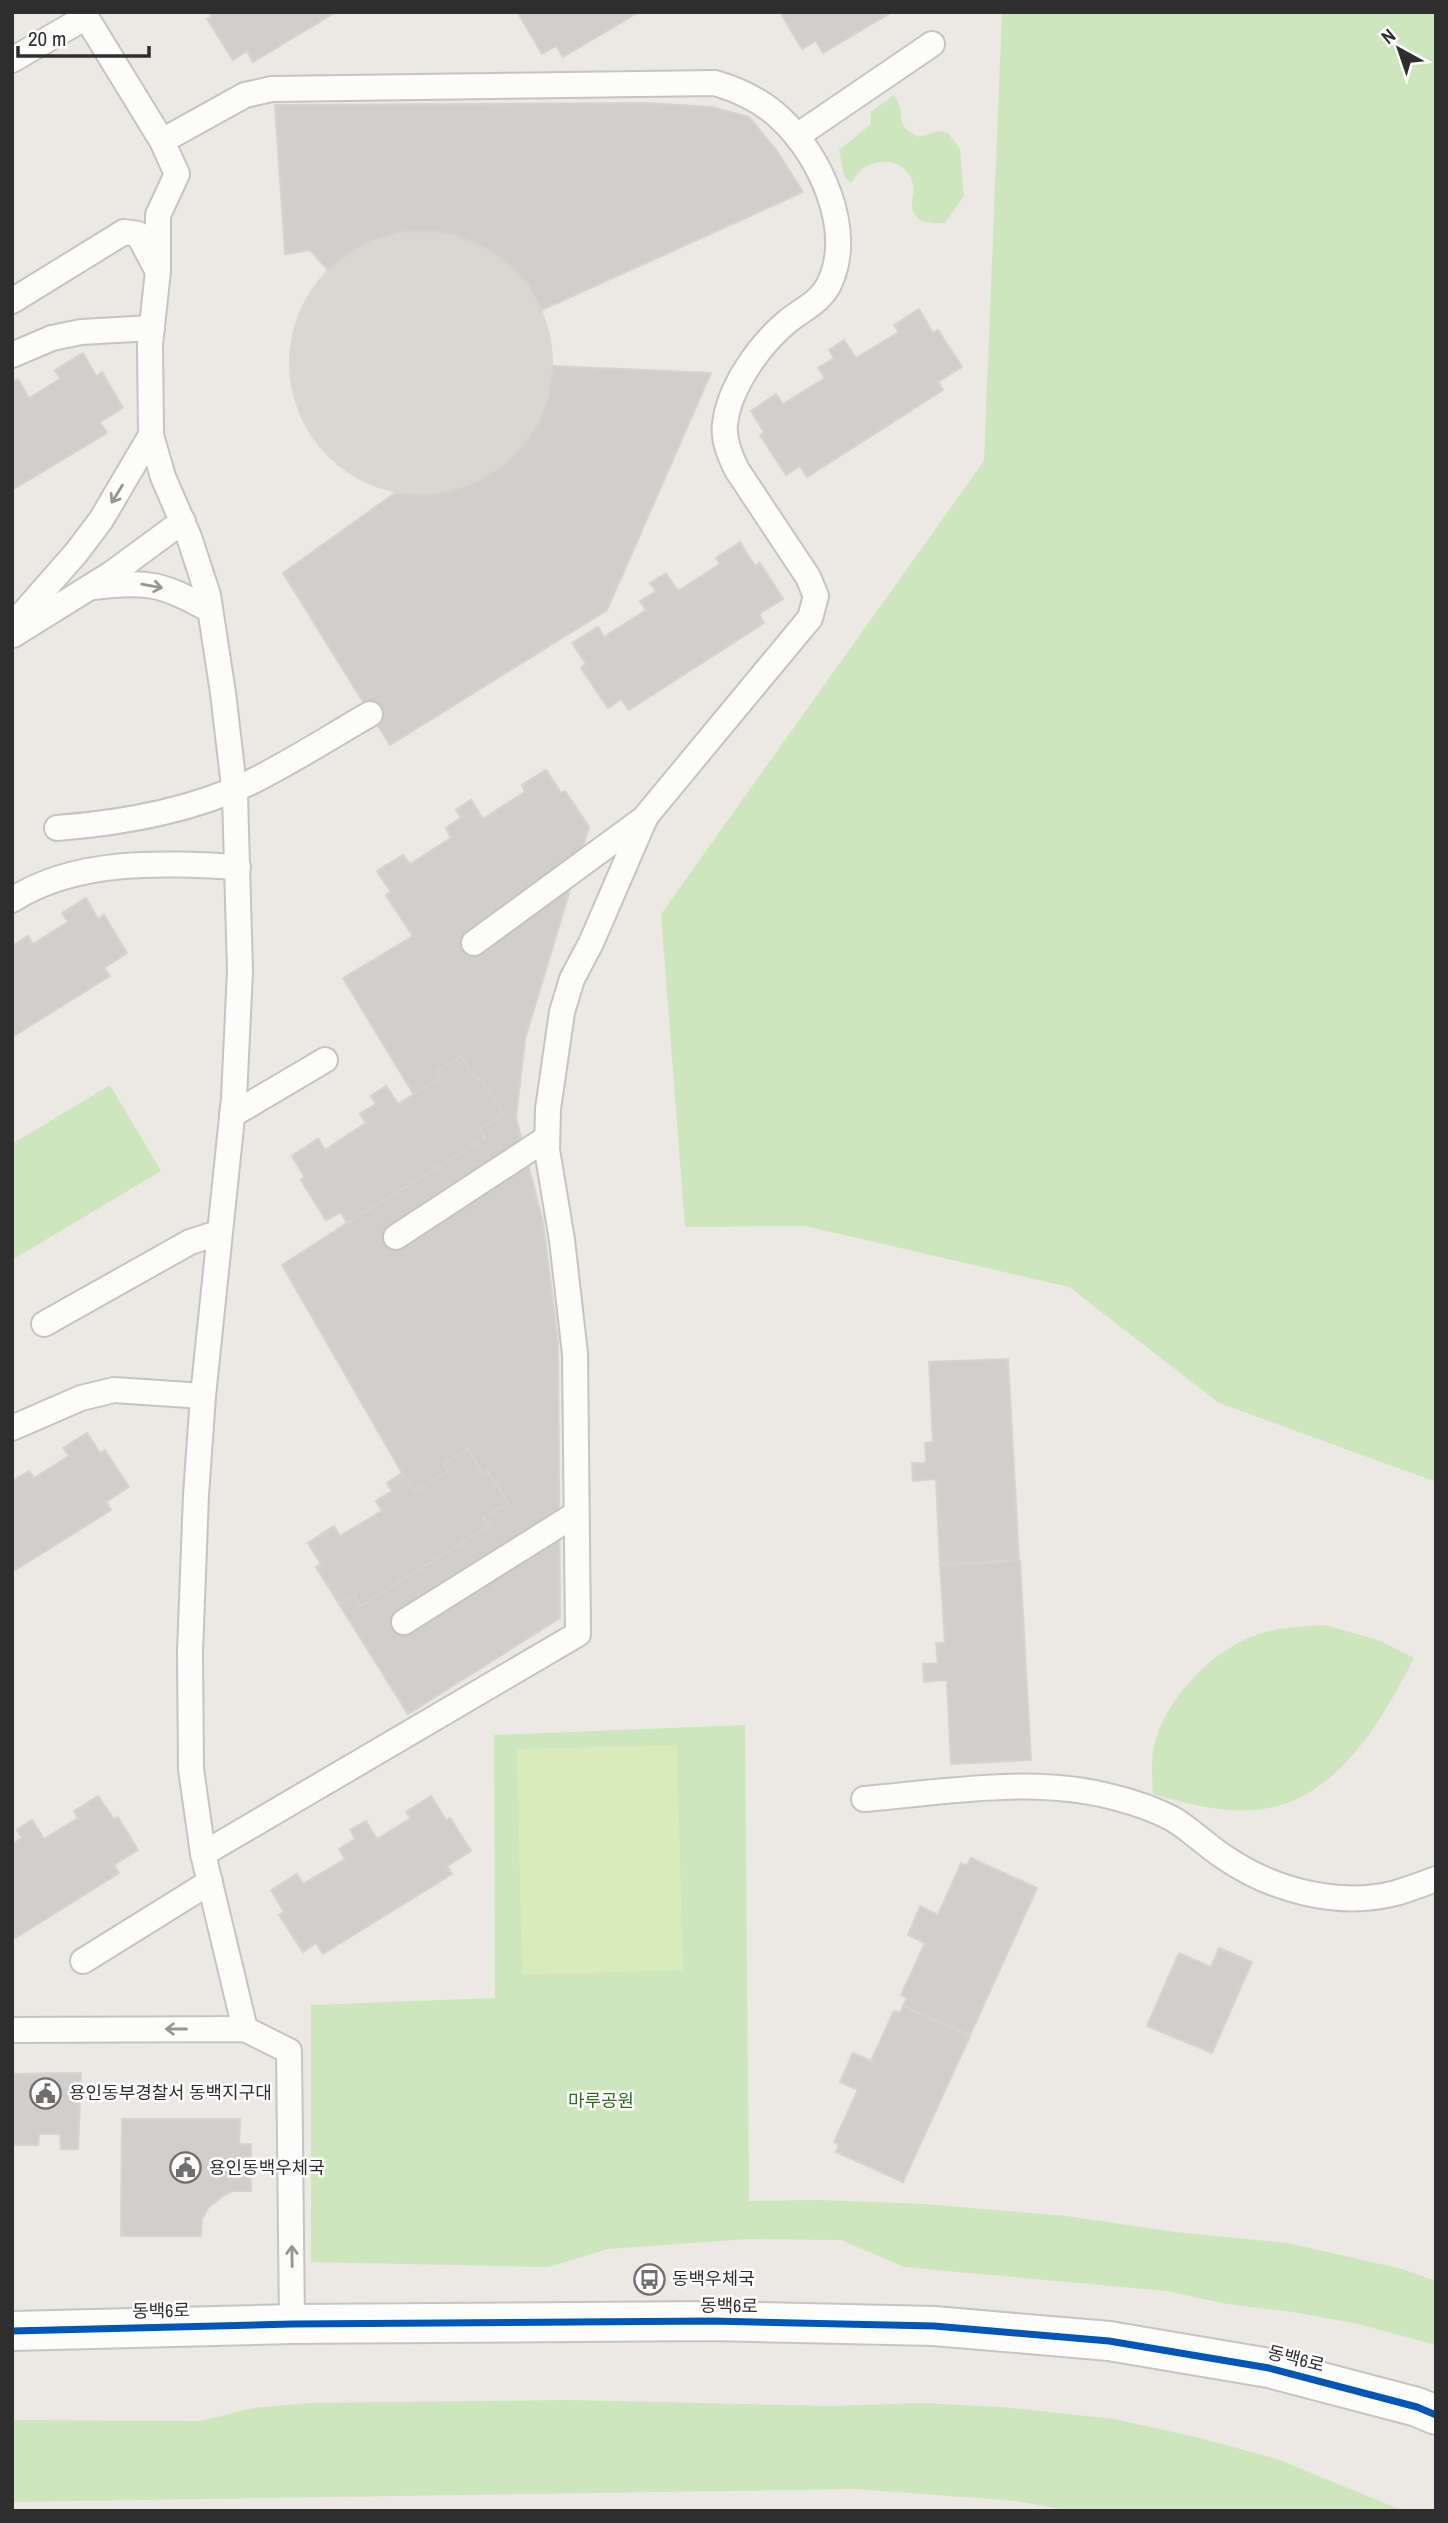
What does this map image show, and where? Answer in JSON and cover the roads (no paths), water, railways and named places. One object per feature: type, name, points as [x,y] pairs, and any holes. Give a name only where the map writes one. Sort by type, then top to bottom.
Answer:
[{"type":"street","name":"동백6로","points":[[12,2330],[292,2324],[712,2321],[934,2326],[1109,2341],[1269,2368],[1417,2407],[1436,2415]]},
{"type":"lane","points":[[12,60],[86,17],[162,141],[177,174],[158,215],[158,271],[149,392],[151,435],[163,477],[183,521],[208,595],[234,789],[240,971],[232,1115],[203,1396],[192,1582],[191,1769],[203,1854],[244,2029]]},
{"type":"lane","points":[[797,136],[932,44]]},
{"type":"lane","points":[[162,141],[245,95],[272,89],[715,83],[738,90],[779,117],[797,136],[825,187],[834,213],[838,237],[836,265],[829,285],[815,302],[771,336],[747,368],[731,401],[725,425],[728,450],[737,470],[808,577],[816,596],[810,618],[646,816],[474,943]]},
{"type":"lane","points":[[12,301],[124,232],[138,234],[158,271]]},
{"type":"lane","points":[[12,355],[52,338],[81,332],[152,328]]},
{"type":"lane","points":[[12,626],[101,520],[151,435]]},
{"type":"lane","points":[[12,636],[90,588],[183,521]]},
{"type":"lane","points":[[90,588],[132,583],[156,585],[210,610]]},
{"type":"lane","points":[[57,828],[87,826],[169,811],[234,789],[370,714]]},
{"type":"lane","points":[[203,1854],[578,1634],[575,1354],[570,1295],[552,1188],[547,1138],[548,1109],[562,1012],[572,979],[591,943],[646,816]]},
{"type":"lane","points":[[12,900],[61,877],[101,870],[186,864],[238,867]]},
{"type":"lane","points":[[232,1115],[325,1060]]},
{"type":"lane","points":[[396,1237],[547,1138]]},
{"type":"lane","points":[[44,1324],[190,1242],[218,1233]]},
{"type":"lane","points":[[12,1427],[81,1398],[114,1390],[203,1396]]},
{"type":"lane","points":[[404,1622],[576,1514]]},
{"type":"lane","points":[[864,1800],[962,1790],[1064,1789],[1110,1796],[1143,1806],[1172,1819],[1247,1872],[1301,1892],[1363,1898],[1395,1893],[1436,1879]]},
{"type":"lane","points":[[83,1961],[210,1882]]},
{"type":"lane","points":[[12,2031],[244,2029],[289,2051],[292,2324]]},
{"type":"place","name":"용인동부경찰서 동백지구대","points":[[46,2093]]},
{"type":"place","name":"용인동백우체국","points":[[186,2168]]},
{"type":"place","name":"동백우체국","points":[[649,2279]]},
{"type":"park label","name":"마루공원","points":[[601,2101]]}]
